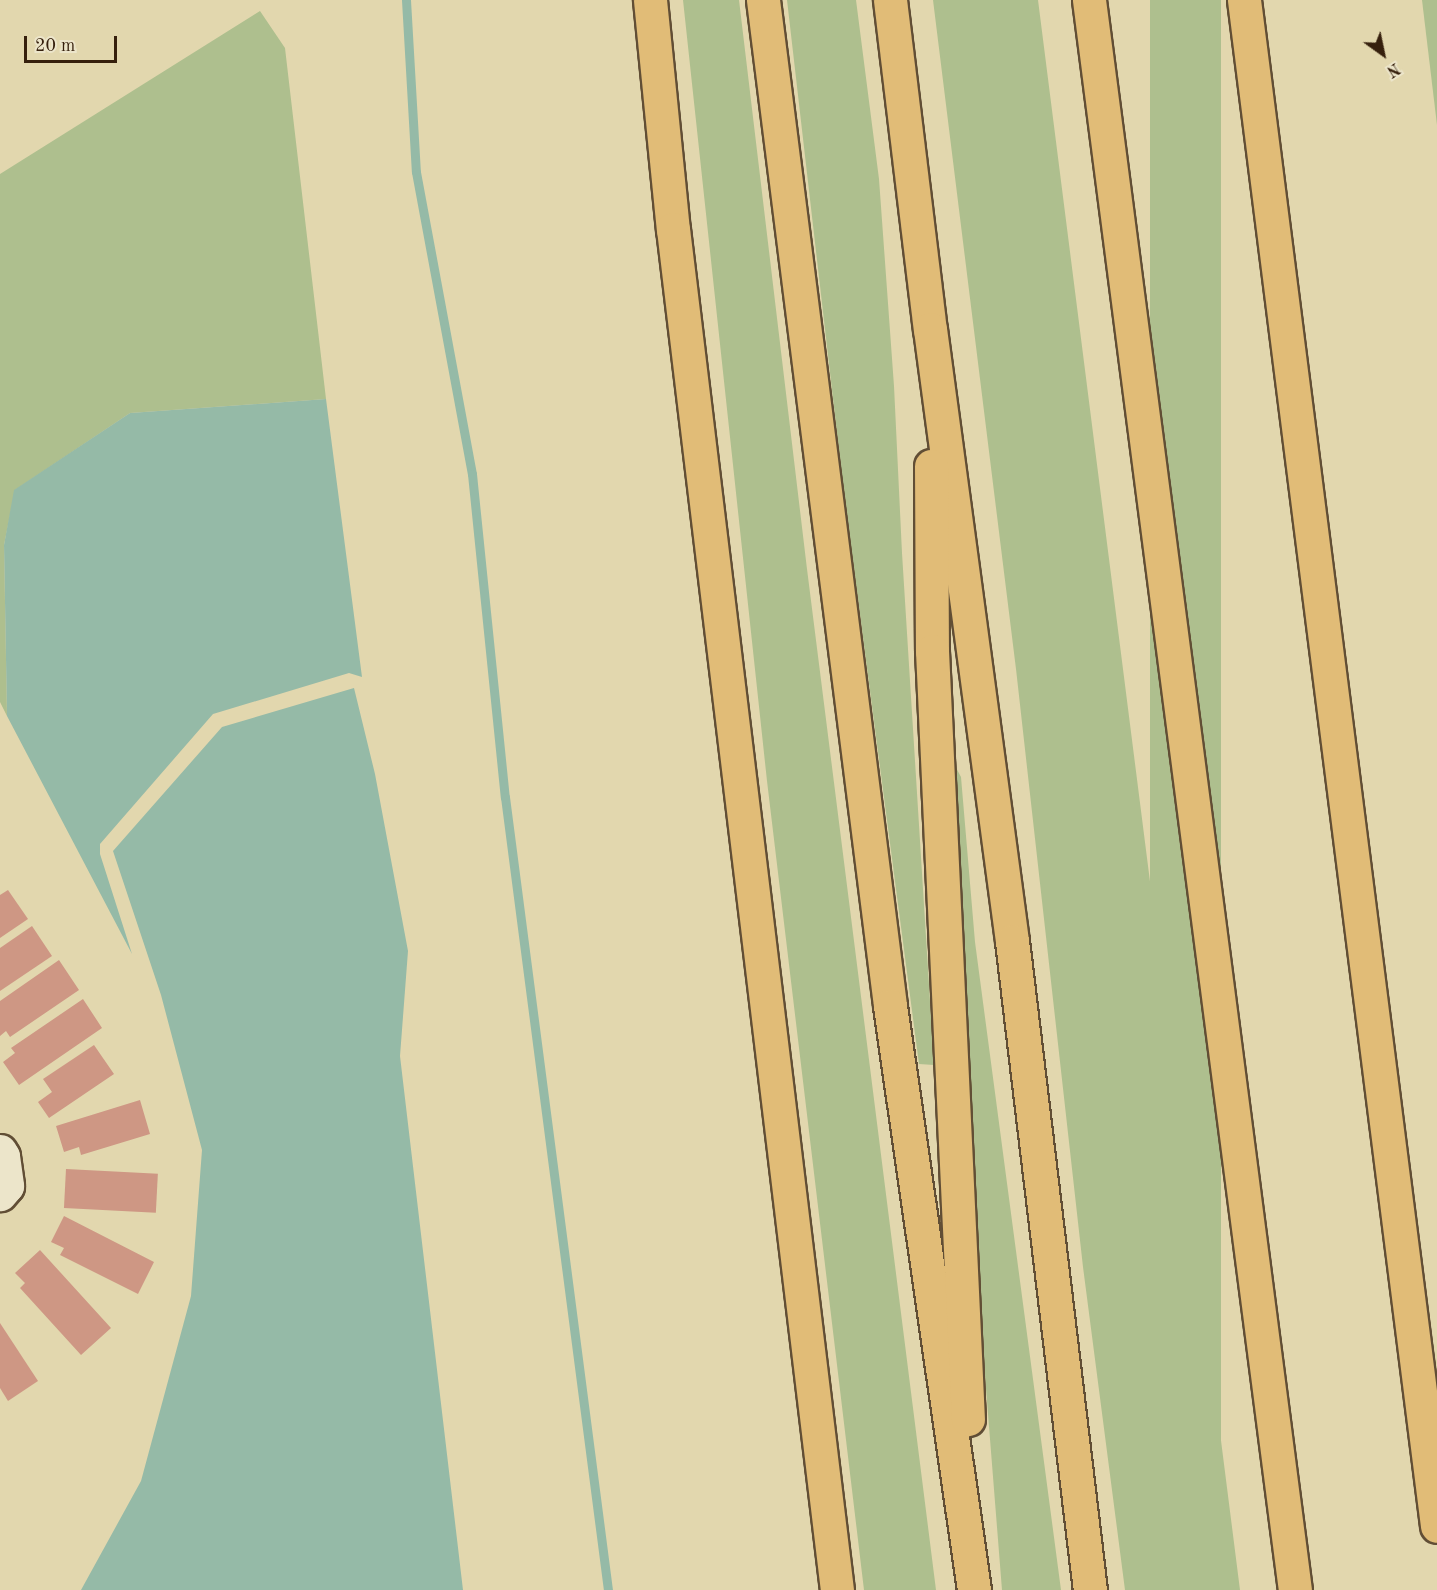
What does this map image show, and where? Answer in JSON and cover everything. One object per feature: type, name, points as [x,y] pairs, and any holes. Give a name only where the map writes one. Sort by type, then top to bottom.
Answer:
[{"type":"highway","points":[[650,0],[683,313],[837,1590]]},
{"type":"highway","points":[[763,0],[890,1006],[975,1590]]},
{"type":"highway","points":[[890,0],[930,330],[1011,929],[1090,1590]]},
{"type":"highway","points":[[1089,0],[1295,1590]]},
{"type":"highway","points":[[1244,0],[1437,1526]]},
{"type":"highway","points":[[930,330],[932,651],[975,1590]]},
{"type":"street","points":[[0,1151],[3,1156],[7,1186],[0,1194]]},
{"type":"shaded area","points":[[683,0],[739,0],[807,569],[936,1590],[864,1590],[767,781]]},
{"type":"shaded area","points":[[787,0],[856,0],[879,179],[894,386],[902,553],[934,1065],[919,1064],[843,485]]},
{"type":"shaded area","points":[[933,0],[1038,0],[1240,1590],[1125,1590],[1083,1267],[1016,669]]},
{"type":"shaded area","points":[[1150,0],[1221,0],[1221,1590],[1150,1590]]},
{"type":"shaded area","points":[[1422,0],[1437,0],[1437,125]]},
{"type":"shaded area","points":[[260,11],[285,48],[326,399],[130,413],[15,490],[4,545],[7,716],[0,702],[0,174]]},
{"type":"shaded area","points":[[326,399],[362,677],[349,673],[213,714],[100,844],[100,854],[132,954],[7,716],[4,545],[14,490],[130,413]]},
{"type":"shaded area","points":[[354,688],[375,774],[408,951],[400,1056],[463,1590],[81,1590],[141,1481],[191,1296],[202,1150],[161,995],[113,851],[222,727]]},
{"type":"shaded area","points":[[954,764],[961,777],[975,942],[1061,1590],[1002,1590],[978,1288],[947,773]]},
{"type":"building","points":[[8,890],[28,919],[0,938],[0,895]]},
{"type":"building","points":[[32,926],[52,956],[0,991],[0,948]]},
{"type":"building","points":[[59,960],[79,990],[10,1037],[6,1031],[0,1036],[0,1001]]},
{"type":"building","points":[[83,999],[102,1028],[19,1085],[3,1062],[15,1053],[11,1048]]},
{"type":"building","points":[[94,1045],[114,1074],[49,1118],[38,1102],[52,1092],[43,1079]]},
{"type":"building","points":[[140,1100],[150,1134],[81,1155],[79,1147],[64,1152],[56,1126]]},
{"type":"building","points":[[66,1169],[158,1174],[156,1213],[64,1208]]},
{"type":"building","points":[[64,1216],[154,1262],[138,1294],[60,1255],[64,1248],[51,1242]]},
{"type":"building","points":[[40,1250],[111,1328],[81,1355],[20,1288],[25,1283],[15,1273]]},
{"type":"building","points":[[0,1323],[38,1381],[8,1401],[0,1388]]},
{"type":"waterway","points":[[406,0],[416,172],[472,474],[505,797],[608,1590]]}]
